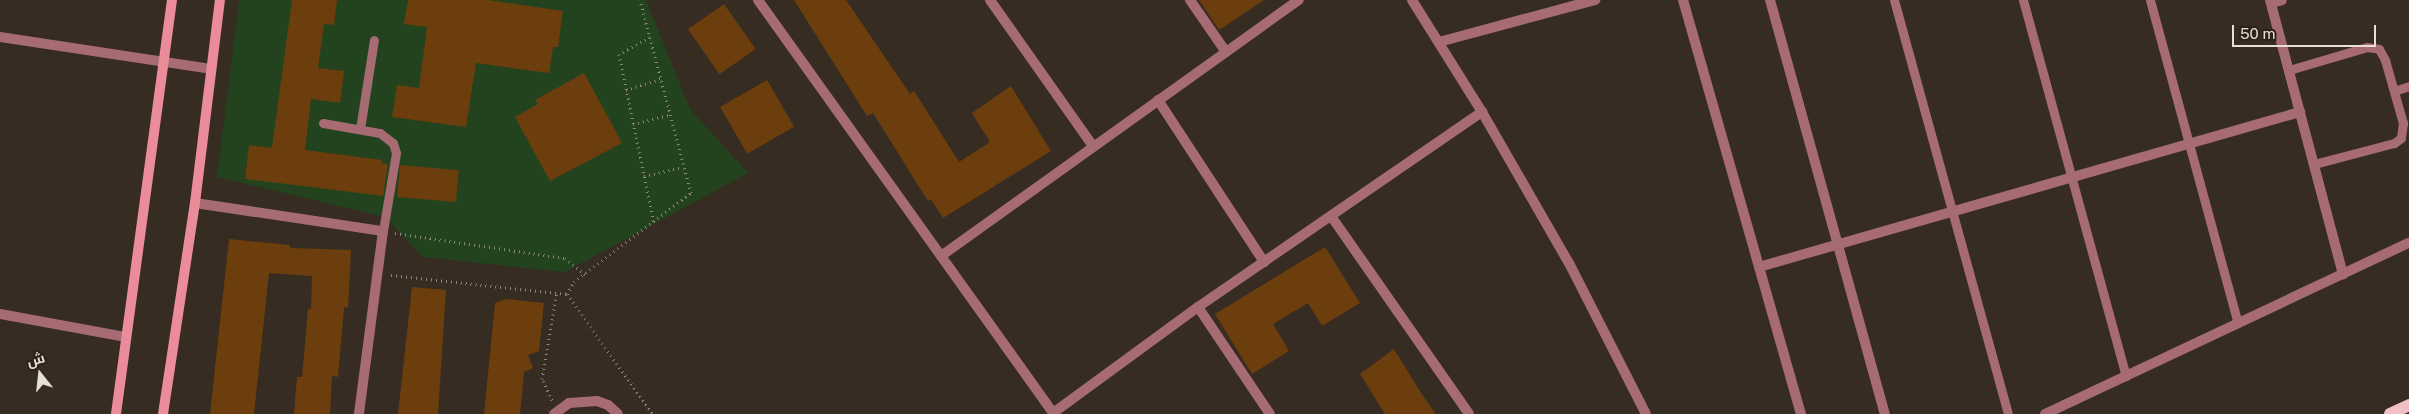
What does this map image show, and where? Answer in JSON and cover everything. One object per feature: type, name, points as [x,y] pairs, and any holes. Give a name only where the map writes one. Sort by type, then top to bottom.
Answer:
[{"type":"main road","points":[[2390,414],[2409,405]]},
{"type":"street","points":[[116,414],[125,336],[172,0]]},
{"type":"street","points":[[162,414],[195,203],[220,0]]},
{"type":"street","points":[[758,0],[1053,413],[1198,307],[1482,112]]},
{"type":"street","points":[[990,0],[1093,146]]},
{"type":"street","points":[[1190,0],[1226,52]]},
{"type":"street","points":[[942,256],[1093,146],[1300,0]]},
{"type":"street","points":[[1412,0],[1482,112],[1569,263],[1642,412]]},
{"type":"street","points":[[1439,42],[1595,0]]},
{"type":"street","points":[[1683,0],[1801,414]]},
{"type":"street","points":[[1770,0],[1885,414]]},
{"type":"street","points":[[2271,2],[2342,274]]},
{"type":"street","points":[[0,37],[211,69]]},
{"type":"street","points":[[1158,100],[1264,262]]},
{"type":"street","points":[[1759,267],[2300,112]]},
{"type":"street","points":[[195,203],[383,231],[359,414]]},
{"type":"street","points":[[1332,216],[1469,414]]},
{"type":"street","points":[[2045,414],[2409,243]]},
{"type":"street","points":[[1198,307],[1270,414]]},
{"type":"street","points":[[0,314],[125,336]]},
{"type":"street","points":[[556,412],[568,403],[597,401],[608,405],[618,414]]},
{"type":"lane","points":[[1894,0],[2008,414]]},
{"type":"lane","points":[[2022,0],[2126,376]]},
{"type":"lane","points":[[2150,0],[2238,323]]},
{"type":"lane","points":[[2271,2],[2282,0]]},
{"type":"lane","points":[[360,129],[374,40]]},
{"type":"lane","points":[[2289,70],[2374,46],[2383,54],[2394,90],[2404,128],[2398,141],[2314,164]]},
{"type":"lane","points":[[2394,90],[2409,86]]},
{"type":"lane","points":[[323,123],[385,135],[395,148],[383,231]]},
{"type":"path","points":[[567,294],[574,282],[691,193],[640,0]]},
{"type":"path","points":[[650,37],[618,54],[654,223]]},
{"type":"path","points":[[626,90],[660,79]]},
{"type":"path","points":[[634,124],[670,115]]},
{"type":"path","points":[[644,176],[683,167]]},
{"type":"path","points":[[383,231],[565,258],[585,274]]},
{"type":"path","points":[[378,273],[557,291],[567,294],[653,414]]},
{"type":"path","points":[[556,412],[542,379],[557,291]]},
{"type":"green space","points":[[239,0],[646,0],[690,109],[748,173],[565,272],[423,257],[385,217],[217,177]]},
{"type":"building","points":[[292,0],[337,0],[334,25],[324,24],[318,68],[344,71],[340,103],[311,99],[305,150],[382,160],[381,163],[388,164],[383,196],[245,179],[249,145],[272,148]]},
{"type":"building","points":[[408,0],[488,0],[563,11],[558,47],[553,47],[549,73],[476,63],[466,127],[392,117],[397,85],[419,88],[427,27],[404,24]]},
{"type":"building","points":[[794,0],[846,0],[910,94],[914,91],[959,162],[990,142],[972,113],[1011,86],[1051,151],[943,218],[931,199],[928,201],[873,113],[867,116]]},
{"type":"building","points":[[1199,0],[1264,0],[1219,30]]},
{"type":"building","points":[[724,4],[756,49],[720,74],[688,29]]},
{"type":"building","points":[[584,73],[622,143],[550,181],[515,117],[538,104],[535,100]]},
{"type":"building","points":[[767,80],[794,127],[747,154],[720,107]]},
{"type":"building","points":[[400,165],[459,170],[456,202],[397,197]]},
{"type":"building","points":[[229,239],[290,245],[290,248],[351,250],[348,308],[344,307],[338,377],[332,376],[330,414],[294,414],[297,377],[302,377],[308,309],[311,309],[312,276],[269,273],[254,414],[210,414]]},
{"type":"building","points":[[1325,247],[1360,303],[1322,326],[1308,303],[1273,324],[1289,351],[1252,374],[1215,314]]},
{"type":"building","points":[[412,287],[446,290],[438,414],[398,414]]},
{"type":"building","points":[[505,299],[544,303],[539,351],[528,355],[533,368],[524,372],[520,414],[484,414],[495,303]]},
{"type":"building","points":[[1394,349],[1436,414],[1385,414],[1360,374]]}]
